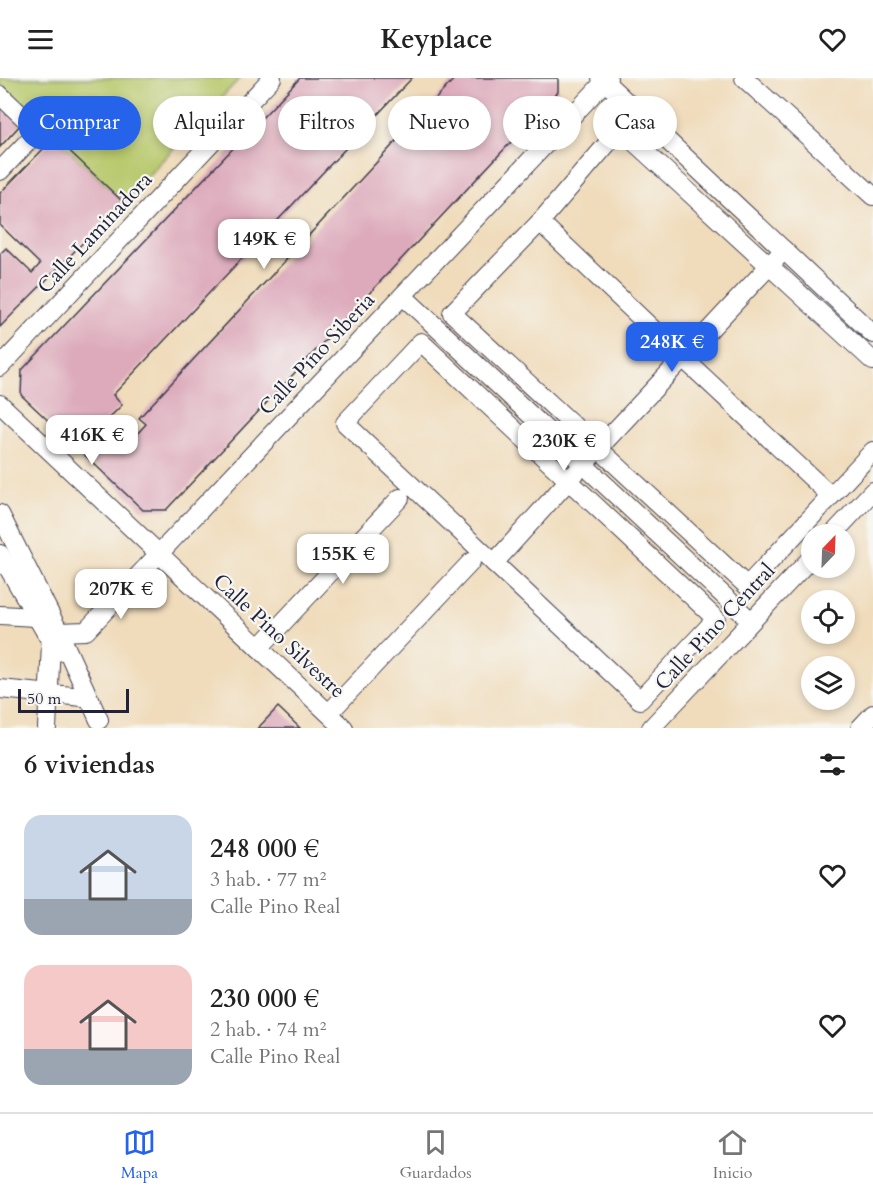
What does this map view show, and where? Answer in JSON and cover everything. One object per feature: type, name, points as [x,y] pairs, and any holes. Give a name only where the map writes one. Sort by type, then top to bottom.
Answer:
[{"type":"street","name":"Calle Laminadora","points":[[0,367],[272,78]]},
{"type":"street","points":[[744,78],[873,196]]},
{"type":"street","points":[[605,79],[873,334]]},
{"type":"street","name":"Calle Pino Siberia","points":[[55,637],[86,631],[605,79]]},
{"type":"street","points":[[0,95],[38,131],[0,171]]},
{"type":"street","points":[[870,460],[831,496],[747,586],[452,313],[540,222],[620,129],[873,361]]},
{"type":"street","points":[[540,222],[831,496]]},
{"type":"street","points":[[494,563],[784,250]]},
{"type":"street","points":[[403,296],[751,621]]},
{"type":"street","points":[[421,342],[490,408],[716,620],[640,700],[345,423],[421,342]]},
{"type":"street","points":[[490,408],[520,376]]},
{"type":"street","name":"Calle Pino Silvestre","points":[[0,404],[344,728]]},
{"type":"street","points":[[841,524],[873,490]]},
{"type":"street","points":[[259,648],[400,498]]},
{"type":"street","points":[[0,514],[83,697],[101,724]]},
{"type":"street","points":[[646,554],[677,521]]},
{"type":"street","points":[[790,540],[801,549]]},
{"type":"street","points":[[0,554],[35,617],[55,637],[101,724]]},
{"type":"street","points":[[328,713],[471,562]]},
{"type":"street","name":"Calle Pino Central","points":[[651,728],[801,568]]},
{"type":"street","points":[[0,615],[35,617]]},
{"type":"street","points":[[47,728],[55,637]]},
{"type":"street","points":[[0,689],[83,697]]},
{"type":"street","points":[[860,728],[873,714]]},
{"type":"green space","points":[[0,78],[240,78],[223,96],[153,96],[153,150],[172,150],[123,202],[69,150],[141,150],[141,96],[18,96],[18,101],[0,84]]},
{"type":"building","points":[[300,78],[412,78],[395,96],[388,96],[388,103],[376,116],[376,96],[283,96]]},
{"type":"building","points":[[455,78],[558,78],[558,92],[554,96],[503,96],[504,150],[166,510],[143,510],[21,395],[22,370],[231,150],[266,150],[266,114],[278,101],[278,150],[344,150],[113,395],[122,405],[104,423],[126,446],[146,424],[139,418],[388,150],[491,150],[491,96],[438,96]]},
{"type":"building","points":[[0,102],[18,119],[18,127],[0,147]]},
{"type":"building","points":[[42,150],[69,150],[123,202],[0,327],[0,254],[6,248],[32,273],[40,264],[0,225],[0,193]]},
{"type":"building","points":[[278,707],[300,728],[258,728]]}]
